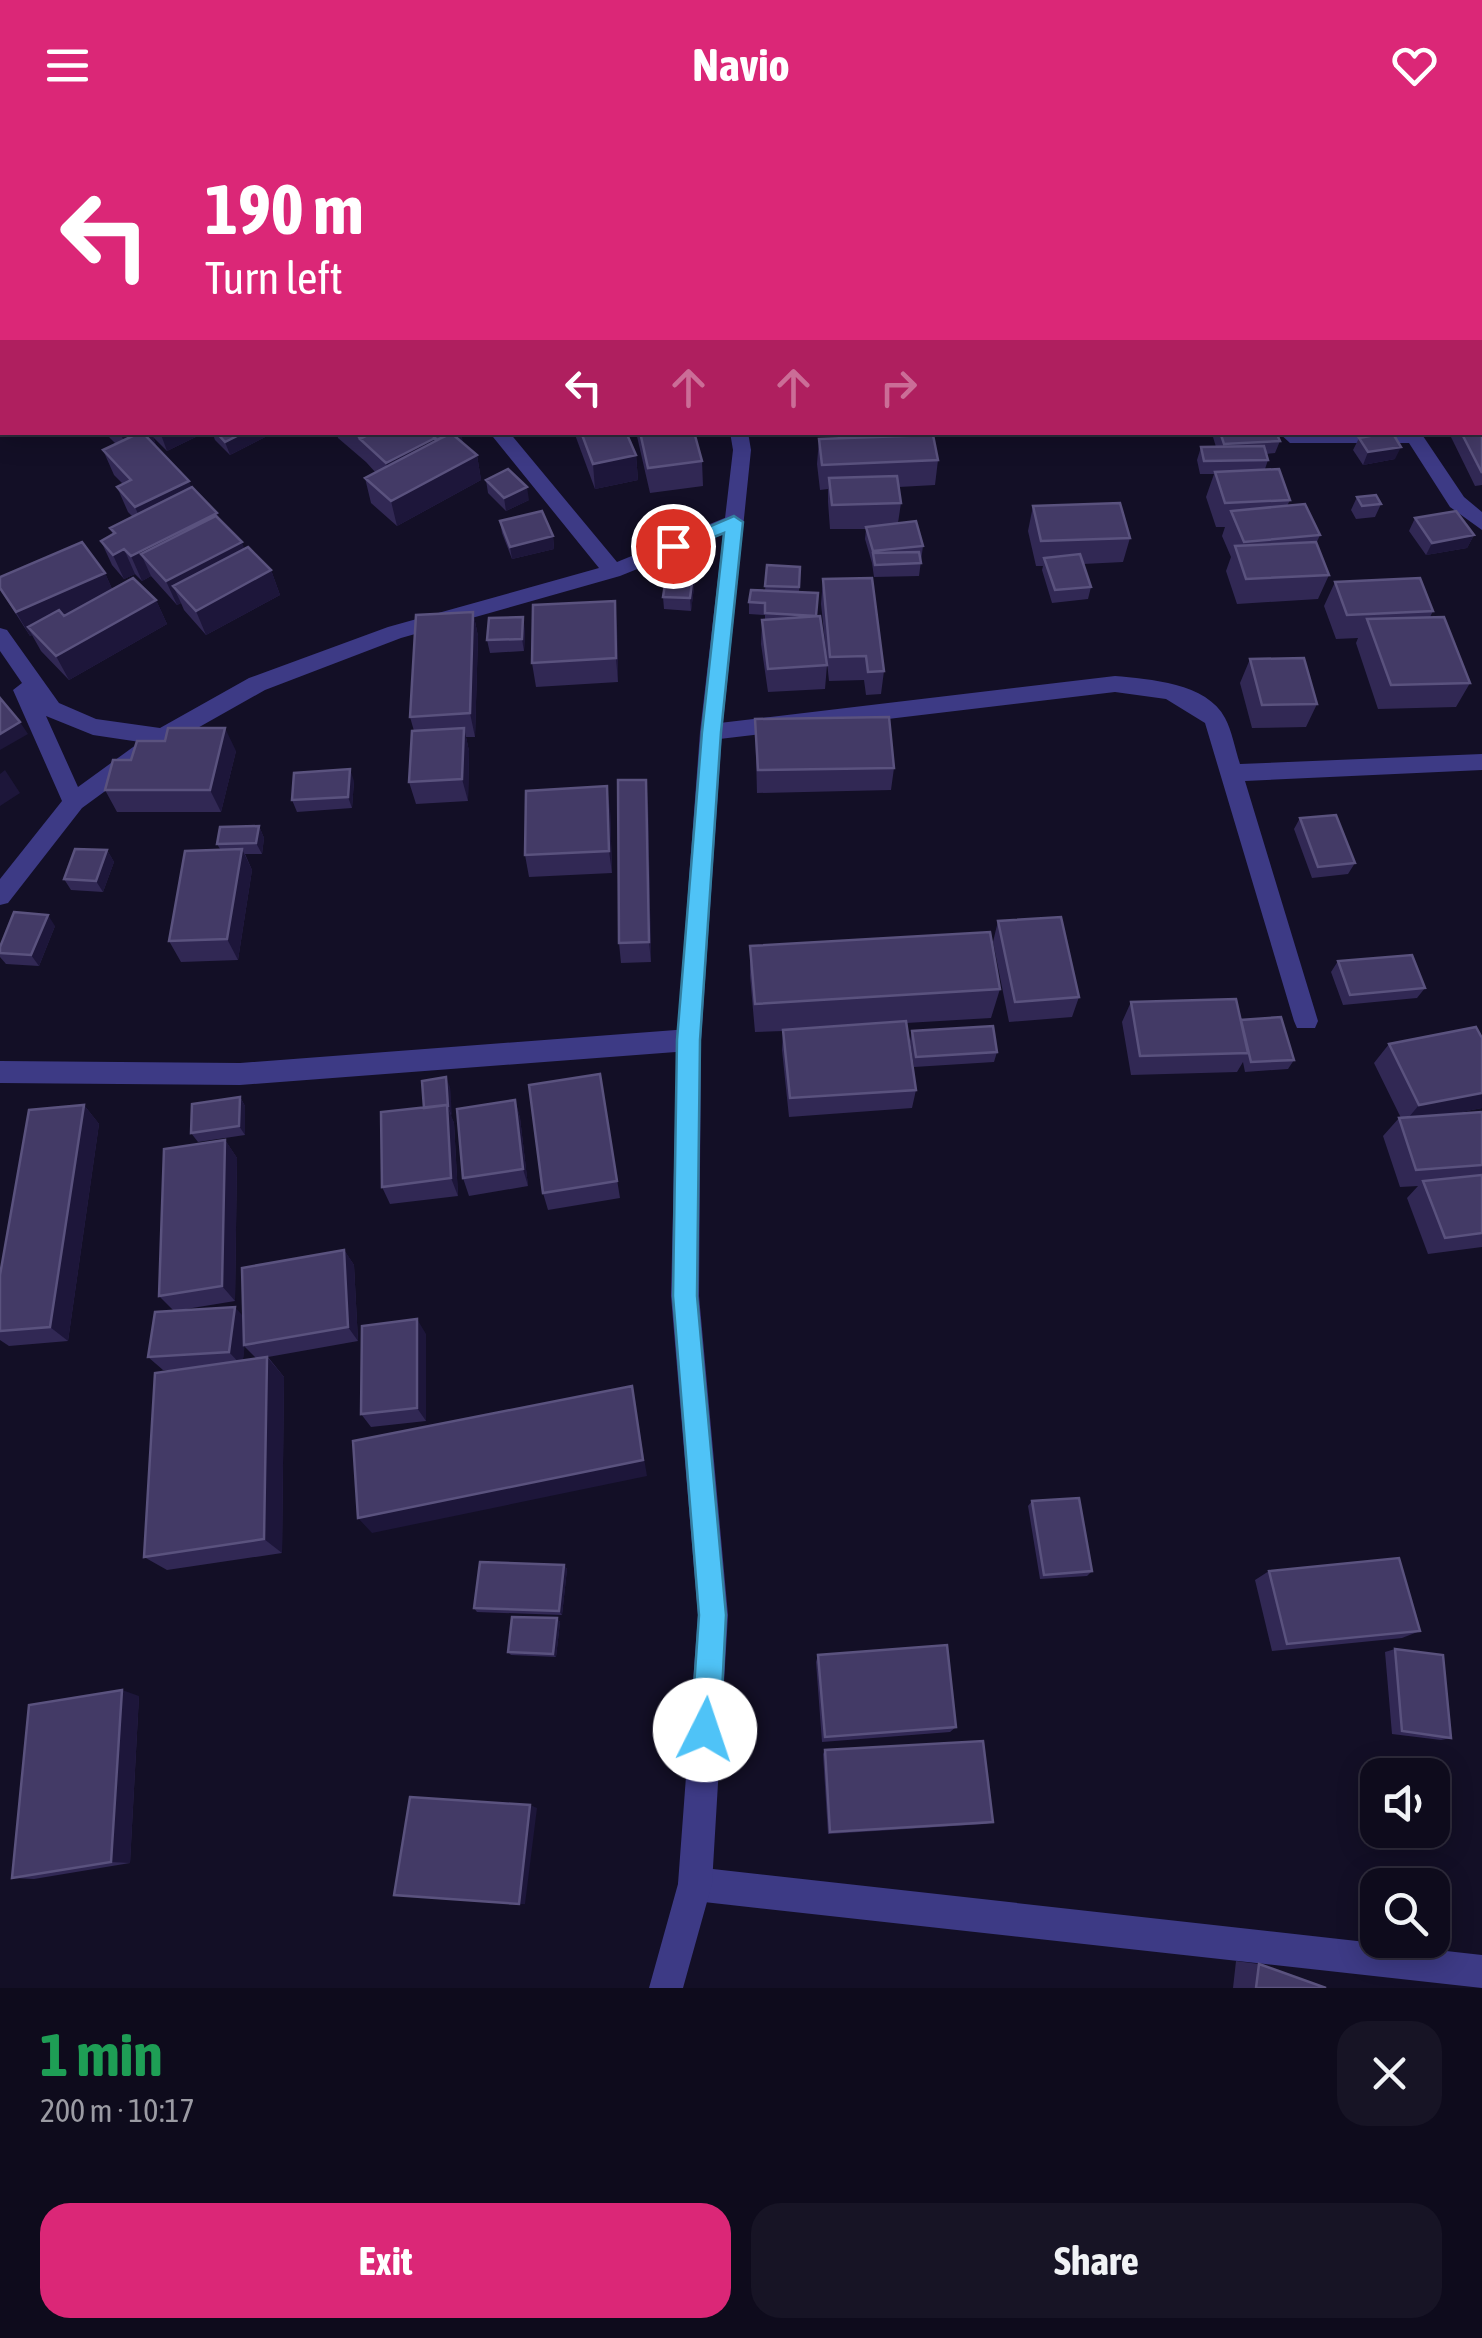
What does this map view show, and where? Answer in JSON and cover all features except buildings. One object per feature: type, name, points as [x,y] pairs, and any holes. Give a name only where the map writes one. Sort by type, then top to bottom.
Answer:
[{"type":"street","points":[[500,435],[613,571]]},
{"type":"street","points":[[666,1988],[695,1884],[712,1615],[685,1296],[689,1040],[712,732],[742,450],[740,435]]},
{"type":"street","points":[[1289,435],[1414,437],[1457,502],[1482,523]]},
{"type":"street","points":[[0,896],[74,802],[164,736],[257,684],[395,632],[613,571],[734,522]]},
{"type":"street","points":[[0,635],[51,709],[93,727],[164,736]]},
{"type":"street","points":[[0,635],[74,802]]},
{"type":"street","points":[[712,732],[1116,684],[1170,688],[1198,702],[1214,719],[1306,1021]]},
{"type":"street","points":[[1233,773],[1482,762]]},
{"type":"street","points":[[0,1072],[240,1074],[689,1040]]},
{"type":"street","points":[[695,1884],[1482,1972]]},
{"type":"route","points":[[673,546],[734,522],[712,732],[689,1040],[685,1296],[712,1615],[705,1730]]}]
